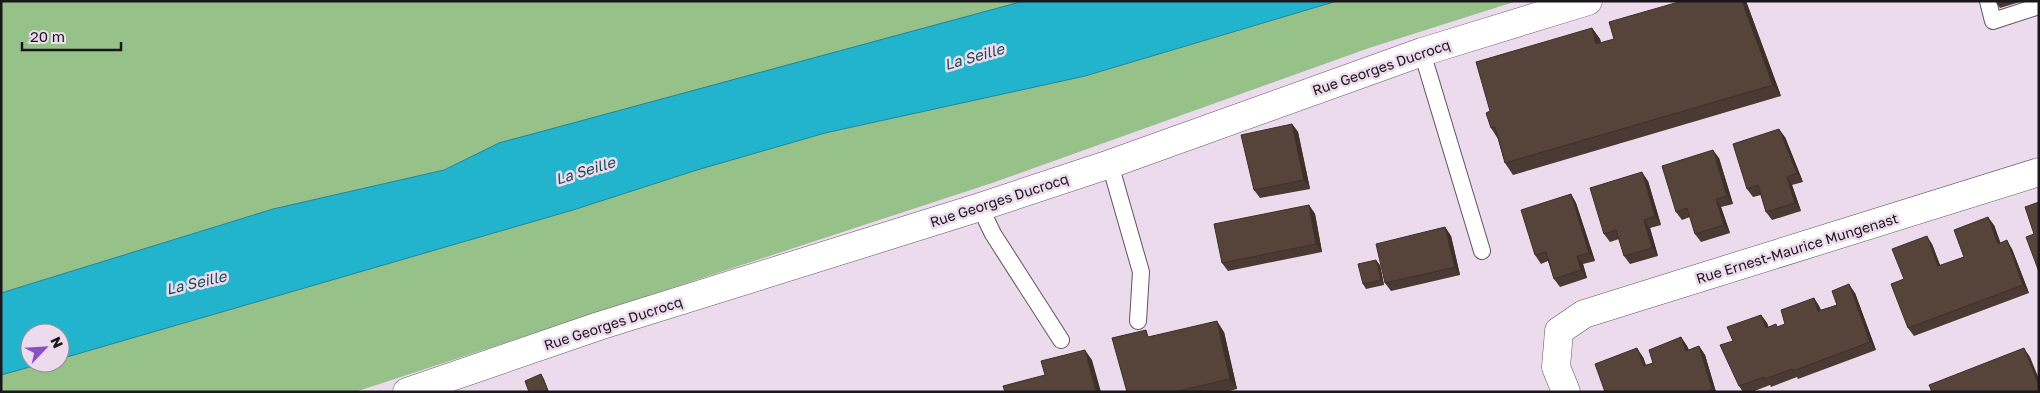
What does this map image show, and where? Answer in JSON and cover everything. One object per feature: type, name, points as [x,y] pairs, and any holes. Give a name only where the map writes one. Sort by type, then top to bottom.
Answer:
[{"type":"street","name":"Rue Georges Ducrocq","points":[[407,392],[599,326],[980,207],[1110,164],[1422,52],[1588,1]]},
{"type":"street","name":"Rue Ernest-Maurice Mungenast","points":[[1566,392],[1556,367],[1558,331],[1584,314],[2039,172]]},
{"type":"lane","points":[[1988,1],[1993,21],[2039,6]]},
{"type":"lane","points":[[1422,52],[1482,251]]},
{"type":"lane","points":[[1110,164],[1141,272],[1138,320]]},
{"type":"lane","points":[[980,207],[993,234],[1061,340]]},
{"type":"green space","points":[[1,1],[1024,1],[498,145],[444,170],[273,209],[1,293]]},
{"type":"green space","points":[[1337,1],[1517,1],[1369,48],[992,183],[355,392],[1,392],[1,375],[20,370],[20,373],[70,373],[70,356],[573,210],[697,170],[825,133],[1085,76]]},
{"type":"water","name":"La Seille","points":[[1024,1],[1337,1],[1085,76],[825,133],[697,170],[573,210],[70,356],[70,323],[20,323],[20,370],[1,375],[1,293],[273,209],[444,170],[499,143]]},
{"type":"building","points":[[1682,1],[1742,1],[1773,85],[1505,163],[1495,127],[1491,128],[1486,113],[1490,111],[1476,62],[1592,28],[1596,44],[1614,39],[1609,22]]},
{"type":"building","points":[[1292,124],[1304,180],[1254,190],[1241,135]]},
{"type":"building","points":[[1779,129],[1797,173],[1787,177],[1795,203],[1766,212],[1758,185],[1747,189],[1733,144]]},
{"type":"building","points":[[1713,150],[1727,196],[1716,199],[1724,225],[1695,234],[1687,208],[1676,212],[1662,166]]},
{"type":"building","points":[[1642,172],[1655,216],[1644,220],[1652,248],[1624,256],[1616,230],[1604,234],[1590,188]]},
{"type":"building","points":[[1571,194],[1589,253],[1577,256],[1581,270],[1554,279],[1546,252],[1535,255],[1521,210]]},
{"type":"building","points":[[2039,202],[2039,272],[2026,237],[2034,234],[2025,207]]},
{"type":"building","points":[[1309,205],[1316,244],[1222,263],[1214,224]]},
{"type":"building","points":[[1988,217],[1998,244],[2007,240],[2023,285],[1908,328],[1891,284],[1904,279],[1892,249],[1927,236],[1938,266],[1964,257],[1954,230]]},
{"type":"building","points":[[1445,227],[1455,267],[1385,283],[1376,244]]},
{"type":"building","points":[[1376,260],[1381,280],[1363,284],[1358,264]]},
{"type":"building","points":[[1849,284],[1870,342],[1793,371],[1792,369],[1739,386],[1720,345],[1733,341],[1727,327],[1761,315],[1766,328],[1776,324],[1777,327],[1785,324],[1781,310],[1814,298],[1818,311],[1837,305],[1832,291]]},
{"type":"building","points":[[1217,321],[1230,379],[1173,392],[1127,392],[1112,338],[1146,330],[1148,337]]},
{"type":"building","points":[[1681,337],[1686,351],[1699,346],[1712,389],[1706,392],[1605,392],[1595,364],[1637,348],[1644,366],[1653,363],[1649,350]]},
{"type":"building","points":[[2024,348],[2039,386],[2039,392],[1932,392],[1929,385]]},
{"type":"building","points":[[1085,350],[1096,392],[1005,392],[1003,386],[1045,375],[1041,361]]},
{"type":"building","points":[[541,374],[548,391],[529,392],[525,381]]}]
